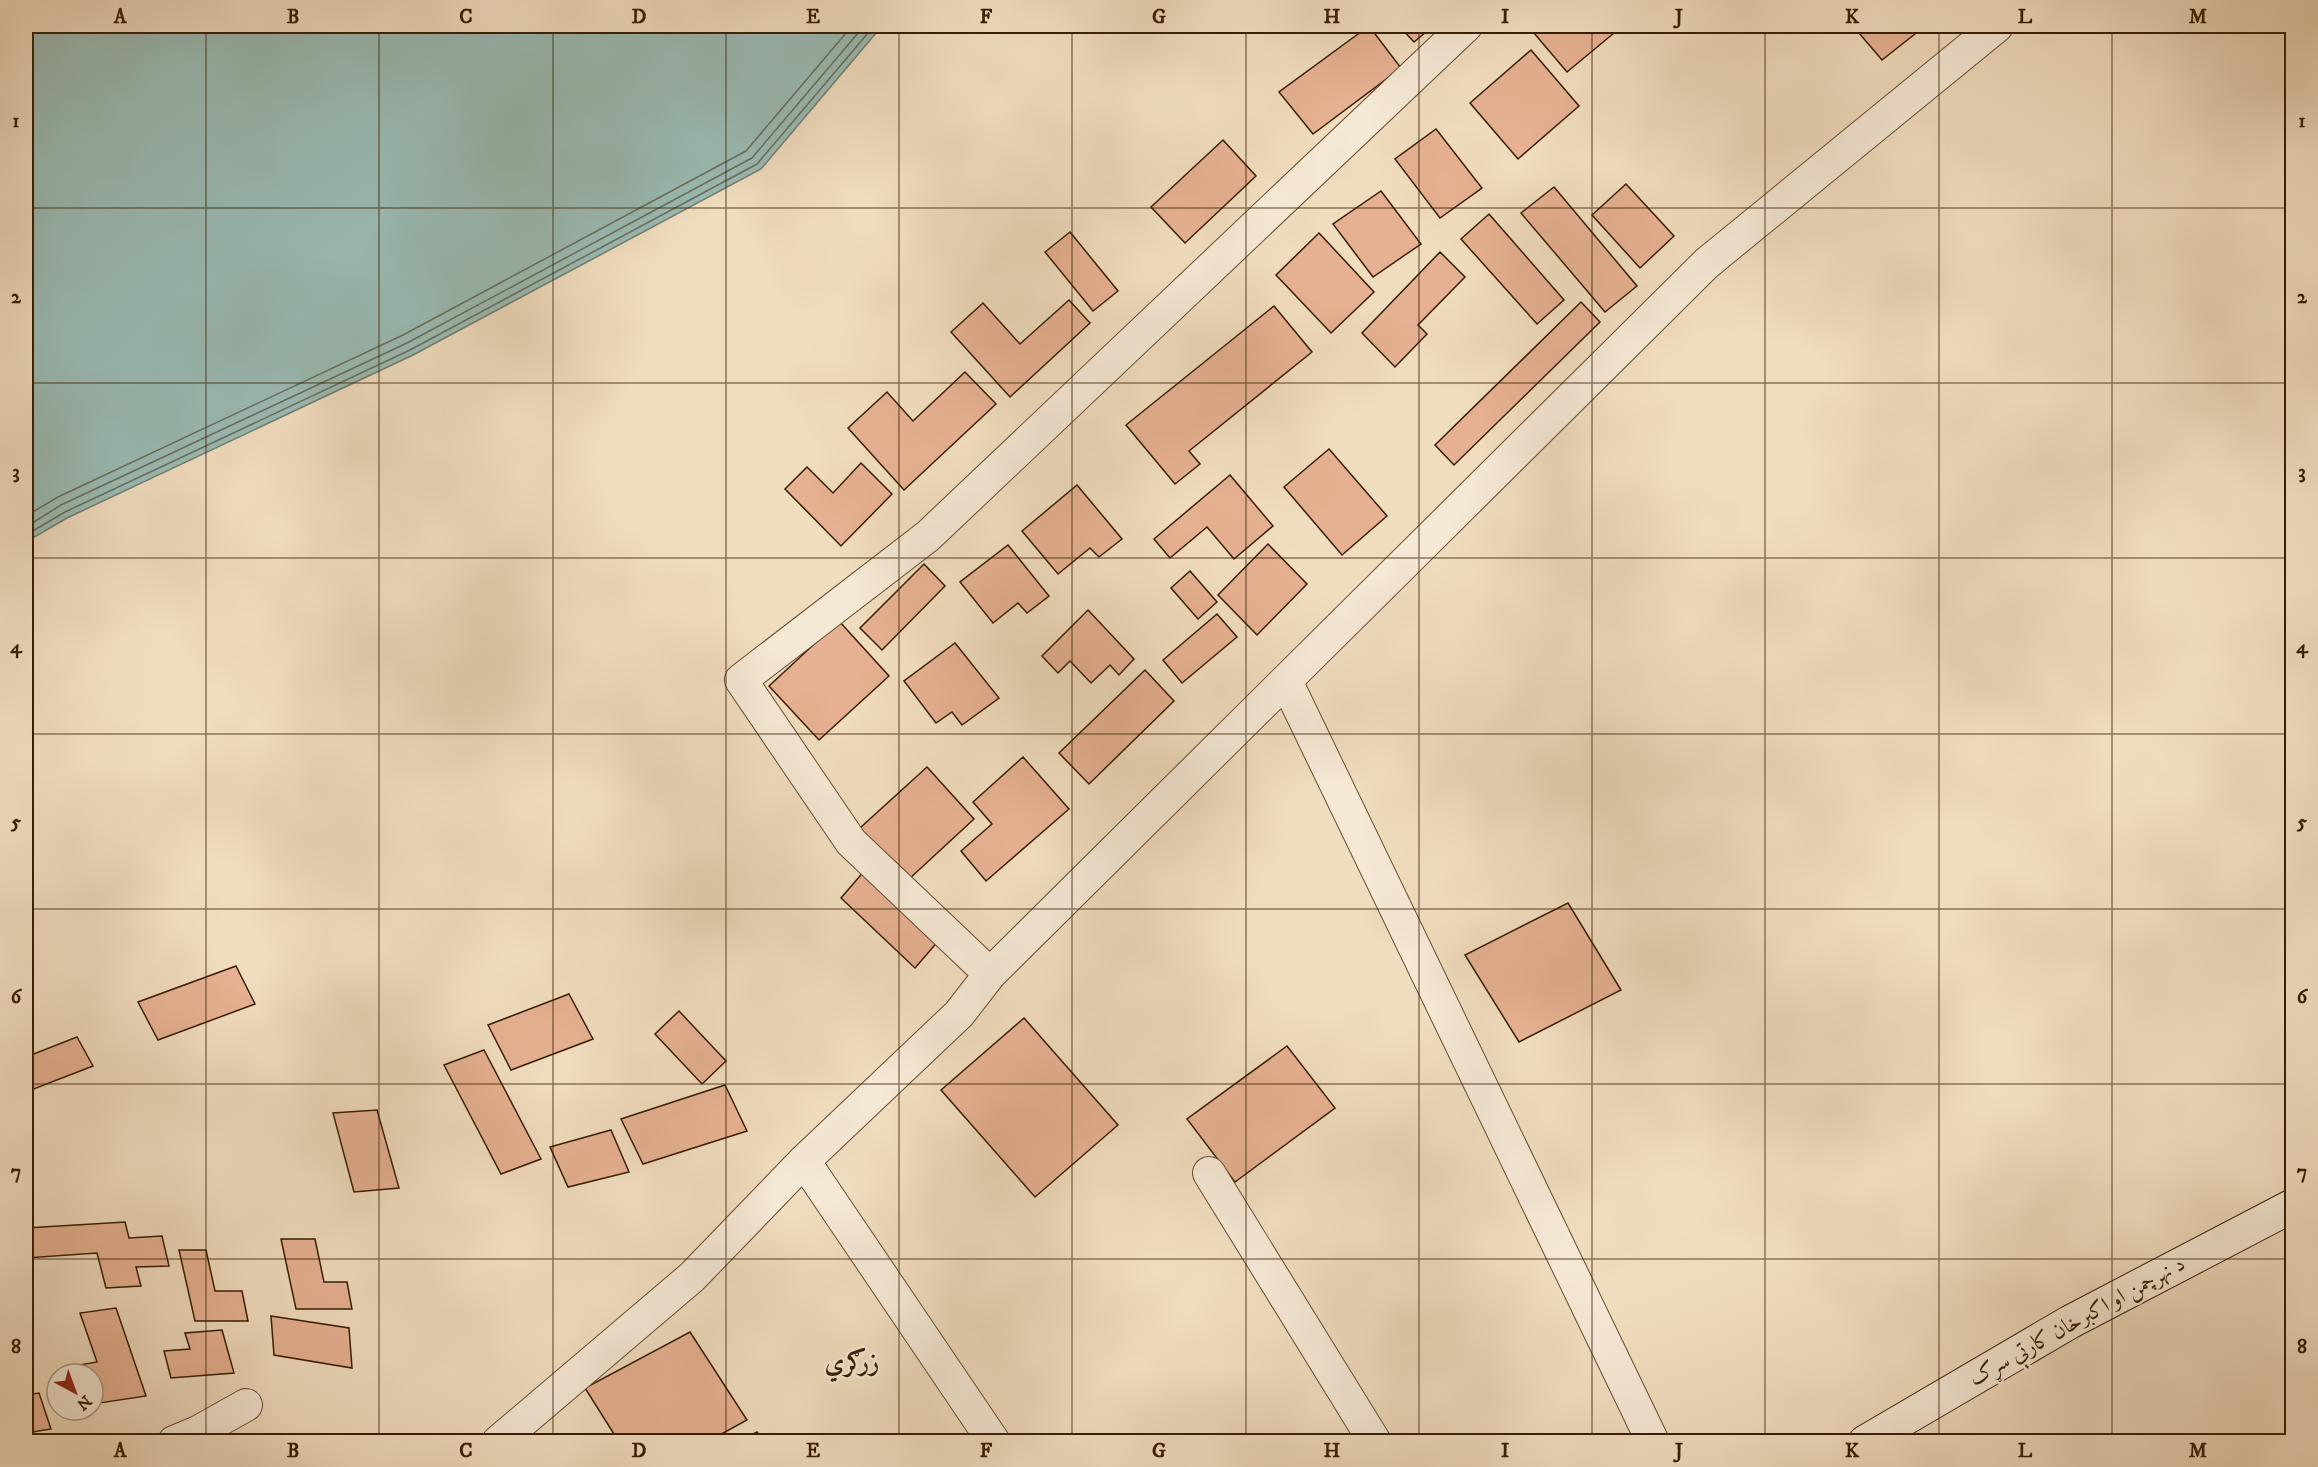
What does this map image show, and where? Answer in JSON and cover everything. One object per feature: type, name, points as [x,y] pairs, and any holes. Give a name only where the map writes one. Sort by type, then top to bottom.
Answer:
[{"type":"main road","name":"د نهرچمن او اکبرخان کارتې سړک","points":[[1865,1442],[2070,1322],[2292,1206]]},
{"type":"street","points":[[990,974],[851,842],[741,680],[928,536],[1466,26]]},
{"type":"street","points":[[498,1442],[692,1277],[804,1161],[959,1014],[990,974],[1707,264],[1997,26]]},
{"type":"street","points":[[1286,681],[1653,1442]]},
{"type":"street","points":[[804,1161],[994,1442]]},
{"type":"street","points":[[1209,1173],[1375,1442]]},
{"type":"street","points":[[192,1438],[246,1405]]},
{"type":"water","points":[[26,26],[882,26],[761,169],[413,355],[67,518],[26,542]]},
{"type":"building","points":[[1369,26],[1401,68],[1313,134],[1279,92]]},
{"type":"building","points":[[1399,26],[1433,26],[1414,42]]},
{"type":"building","points":[[1528,26],[1618,26],[1620,28],[1567,72]]},
{"type":"building","points":[[1853,26],[1925,26],[1882,60]]},
{"type":"building","points":[[1531,50],[1579,106],[1518,159],[1470,103]]},
{"type":"building","points":[[1436,129],[1482,188],[1440,218],[1395,159]]},
{"type":"building","points":[[1223,140],[1256,176],[1185,243],[1151,207]]},
{"type":"building","points":[[1626,184],[1674,236],[1640,268],[1592,215]]},
{"type":"building","points":[[1554,187],[1637,286],[1605,312],[1521,213]]},
{"type":"building","points":[[1381,191],[1421,244],[1373,277],[1333,224]]},
{"type":"building","points":[[1489,214],[1564,300],[1537,324],[1461,239]]},
{"type":"building","points":[[1070,232],[1118,291],[1093,311],[1045,252]]},
{"type":"building","points":[[1319,233],[1374,292],[1331,333],[1276,275]]},
{"type":"building","points":[[1440,252],[1465,277],[1418,325],[1427,334],[1395,367],[1362,333]]},
{"type":"building","points":[[1069,300],[1090,323],[1010,397],[951,332],[983,303],[1020,344]]},
{"type":"building","points":[[1581,302],[1600,322],[1454,465],[1435,445]]},
{"type":"building","points":[[1274,306],[1312,352],[1189,451],[1200,464],[1175,484],[1126,425]]},
{"type":"building","points":[[965,372],[996,404],[904,490],[848,428],[887,392],[913,421]]},
{"type":"building","points":[[1329,449],[1387,516],[1342,555],[1284,487]]},
{"type":"building","points":[[861,463],[892,494],[841,546],[785,489],[807,467],[833,493]]},
{"type":"building","points":[[1230,475],[1273,526],[1234,559],[1207,527],[1170,558],[1154,539]]},
{"type":"building","points":[[1077,485],[1122,539],[1099,557],[1090,548],[1058,574],[1022,531]]},
{"type":"building","points":[[1268,544],[1307,584],[1257,635],[1218,595]]},
{"type":"building","points":[[1008,545],[1049,596],[1027,613],[1018,603],[993,623],[960,582]]},
{"type":"building","points":[[924,564],[945,586],[882,650],[860,628]]},
{"type":"building","points":[[1190,571],[1217,602],[1198,619],[1171,588]]},
{"type":"building","points":[[1088,610],[1134,659],[1119,675],[1110,665],[1091,683],[1070,661],[1058,673],[1042,656]]},
{"type":"building","points":[[1217,614],[1237,637],[1182,683],[1163,660]]},
{"type":"building","points":[[839,621],[889,676],[819,740],[769,686]]},
{"type":"building","points":[[955,643],[999,698],[962,725],[952,712],[936,723],[904,681]]},
{"type":"building","points":[[1145,670],[1174,701],[1089,784],[1059,753]]},
{"type":"building","points":[[1023,757],[1069,809],[986,881],[961,851],[992,824],[973,802]]},
{"type":"building","points":[[927,767],[974,819],[908,880],[860,828]]},
{"type":"building","points":[[866,869],[940,939],[915,968],[841,898]]},
{"type":"building","points":[[1568,903],[1621,990],[1519,1042],[1465,955]]},
{"type":"building","points":[[236,966],[255,1004],[158,1040],[138,1002]]},
{"type":"building","points":[[569,994],[593,1039],[511,1070],[488,1025]]},
{"type":"building","points":[[679,1011],[726,1061],[702,1084],[655,1034]]},
{"type":"building","points":[[1024,1018],[1118,1125],[1035,1197],[941,1090]]},
{"type":"building","points":[[77,1037],[93,1066],[26,1092],[26,1057]]},
{"type":"building","points":[[1287,1046],[1335,1108],[1235,1182],[1187,1119]]},
{"type":"building","points":[[484,1050],[541,1159],[501,1174],[444,1065]]},
{"type":"building","points":[[725,1085],[747,1131],[643,1164],[621,1119]]},
{"type":"building","points":[[377,1110],[399,1188],[354,1192],[333,1113]]},
{"type":"building","points":[[611,1130],[629,1172],[568,1187],[550,1147]]},
{"type":"building","points":[[125,1222],[129,1238],[162,1236],[169,1266],[136,1267],[141,1286],[106,1288],[97,1253],[26,1258],[26,1228]]},
{"type":"building","points":[[281,1239],[315,1239],[324,1282],[347,1282],[352,1309],[296,1309]]},
{"type":"building","points":[[179,1250],[206,1250],[215,1291],[242,1291],[248,1321],[195,1321]]},
{"type":"building","points":[[116,1308],[146,1396],[105,1402],[105,1362],[97,1362],[80,1313]]},
{"type":"building","points":[[271,1316],[349,1328],[352,1368],[274,1355]]},
{"type":"building","points":[[222,1330],[234,1373],[171,1378],[164,1351],[190,1349],[185,1333]]},
{"type":"building","points":[[690,1332],[747,1420],[707,1442],[619,1442],[585,1388]]},
{"type":"building","points":[[39,1393],[45,1411],[45,1422],[49,1422],[51,1429],[26,1433],[26,1395]]},
{"type":"building","points":[[757,1432],[763,1442],[736,1442]]},
{"type":"district","name":"زرګري","points":[[852,1362]]}]
